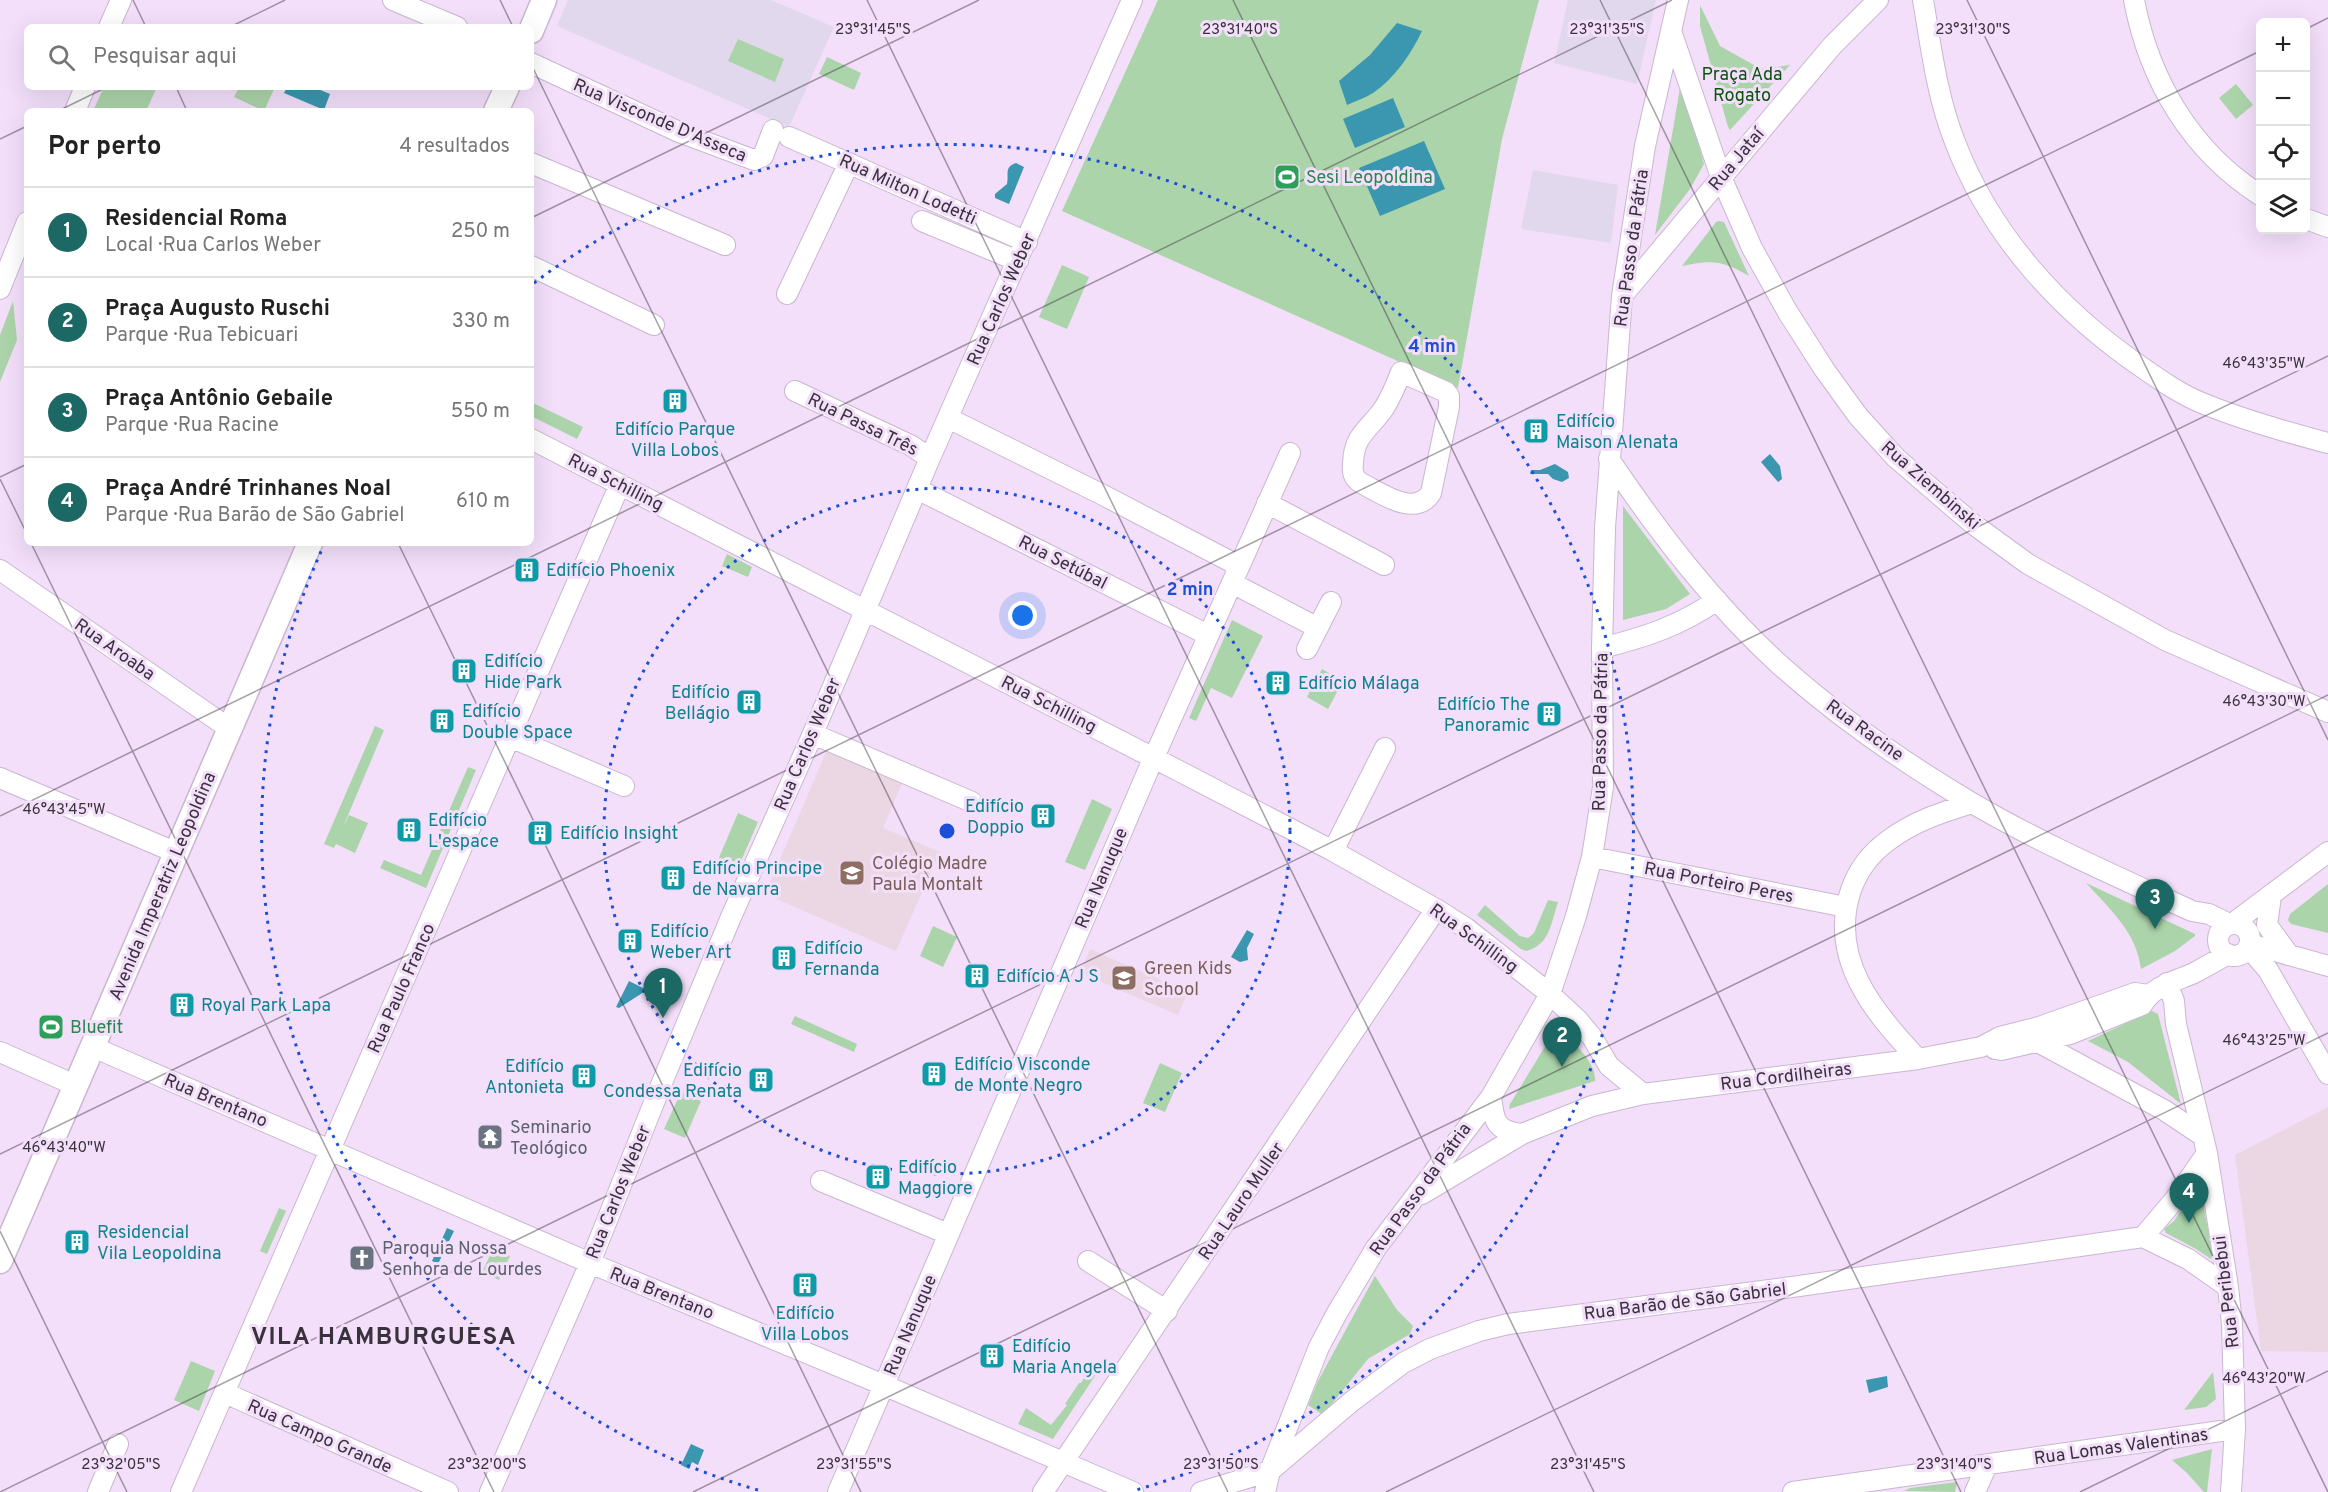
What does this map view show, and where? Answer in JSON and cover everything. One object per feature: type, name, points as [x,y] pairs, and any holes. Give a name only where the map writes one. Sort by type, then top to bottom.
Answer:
[{"type":"main road","points":[[534,24],[544,0]]},
{"type":"main road","points":[[497,108],[506,90]]},
{"type":"main road","name":"Avenida Imperatriz Leopoldina","points":[[0,1261],[309,546]]},
{"type":"street","points":[[110,24],[121,0]]},
{"type":"street","points":[[393,0],[450,24]]},
{"type":"street","name":"Rua Carlos Weber","points":[[490,1492],[590,1263],[722,938],[1132,0]]},
{"type":"street","name":"Rua Passo da Pátria","points":[[1265,1492],[1270,1471],[1319,1347],[1337,1313],[1371,1256],[1491,1096],[1550,994],[1576,916],[1592,857],[1603,787],[1602,648],[1605,528],[1622,296],[1645,146],[1678,0]]},
{"type":"street","name":"Rua Jataí","points":[[1622,296],[1832,46],[1878,0]]},
{"type":"street","points":[[1923,0],[1935,70],[1954,140],[1970,177],[1990,213],[2038,277],[2078,318],[2122,354],[2165,384],[2201,403],[2328,443]]},
{"type":"street","points":[[2134,0],[2151,64],[2177,114],[2207,152],[2240,182],[2256,192]]},
{"type":"street","name":"Rua Ziembinski","points":[[1671,31],[1720,177],[1752,248],[1787,311],[1824,369],[1857,416],[1896,458],[1933,492],[2028,564],[2165,640],[2328,712]]},
{"type":"street","name":"Rua Visconde D'Asseca","points":[[534,64],[679,132],[754,160],[763,156],[781,134]]},
{"type":"street","points":[[76,108],[83,90]]},
{"type":"street","name":"Rua Milton Lodetti","points":[[781,134],[1027,242]]},
{"type":"street","points":[[787,294],[849,163]]},
{"type":"street","points":[[534,164],[724,245]]},
{"type":"street","points":[[2310,220],[2328,227]]},
{"type":"street","points":[[922,221],[1018,261]]},
{"type":"street","points":[[0,289],[24,229]]},
{"type":"street","points":[[534,267],[654,325]]},
{"type":"street","points":[[1401,372],[1446,392],[1449,396],[1449,407],[1431,493],[1426,501],[1420,504],[1409,506],[1355,480],[1352,470],[1353,449],[1361,433],[1381,412],[1401,372]]},
{"type":"street","name":"Rua Passa Três","points":[[795,391],[910,445],[930,458]]},
{"type":"street","points":[[948,418],[1105,496],[1235,574],[1318,628]]},
{"type":"street","name":"Rua Schilling","points":[[534,441],[1154,758],[1333,851],[1436,909],[1466,928],[1550,994],[1577,1019],[1592,1037],[1609,1066]]},
{"type":"street","name":"Rua Nanuque","points":[[838,1492],[1154,758],[1290,453]]},
{"type":"street","name":"Rua Racine","points":[[1609,459],[1644,510],[1717,600],[1780,664],[1831,706],[1972,803],[2072,855],[2192,911],[2209,914],[2233,941],[2328,966]]},
{"type":"street","name":"Rua Paulo Franco","points":[[181,1492],[620,484]]},
{"type":"street","name":"Rua Setúbal","points":[[917,489],[1208,635]]},
{"type":"street","points":[[1267,503],[1384,565]]},
{"type":"street","name":"Rua Aroaba","points":[[0,570],[230,729]]},
{"type":"street","points":[[1602,648],[1662,631],[1717,600]]},
{"type":"street","points":[[1307,649],[1331,602]]},
{"type":"street","points":[[813,734],[972,802]]},
{"type":"street","points":[[510,737],[624,786]]},
{"type":"street","points":[[1333,851],[1385,748]]},
{"type":"street","points":[[0,778],[177,854]]},
{"type":"street","points":[[1918,1059],[1886,1025],[1869,1000],[1857,976],[1844,933],[1846,907],[1854,883],[1868,859],[1888,840],[1911,825],[1972,803]]},
{"type":"street","name":"Rua Cordilheiras","points":[[1412,1200],[1522,1134],[1592,1107],[1643,1094],[1918,1059],[1981,1047],[2000,1037],[2039,1027],[2135,993],[2160,987],[2191,974],[2233,941],[2271,897],[2328,852]]},
{"type":"street","name":"Rua Porteiro Peres","points":[[1592,857],[1846,907]]},
{"type":"street","points":[[2271,897],[2267,925],[2289,955]]},
{"type":"street","name":"Rua Lauro Muller","points":[[1043,1492],[1436,909]]},
{"type":"street","points":[[2233,941],[2253,971],[2274,983],[2328,1074]]},
{"type":"street","name":"Rua Cordilheiras","points":[[1981,1047],[2001,1050],[2070,1034],[2142,1005],[2160,987]]},
{"type":"street","name":"Rua Peribebui","points":[[2160,987],[2174,1001],[2175,1024],[2205,1144],[2228,1287],[2232,1324],[2235,1429],[2231,1492]]},
{"type":"street","points":[[2070,1034],[2069,1045],[2073,1059]]},
{"type":"street","points":[[2038,1042],[2164,1110],[2205,1144],[2176,1198],[2143,1237],[2188,1259],[2228,1287]]},
{"type":"street","name":"Rua Brentano","points":[[93,1047],[590,1263],[885,1385],[1133,1492]]},
{"type":"street","points":[[0,1053],[77,1086]]},
{"type":"street","points":[[1609,1066],[1643,1094]]},
{"type":"street","points":[[1592,1107],[1603,1096],[1609,1079],[1609,1066]]},
{"type":"street","points":[[1491,1096],[1494,1120],[1507,1132],[1522,1134]]},
{"type":"street","points":[[821,1181],[948,1234]]},
{"type":"street","name":"Rua Barão de São Gabriel","points":[[1270,1471],[1351,1402],[1402,1363],[1430,1348],[1479,1331],[1508,1324],[1792,1287],[2143,1237]]},
{"type":"street","points":[[1088,1261],[1167,1311]]},
{"type":"street","name":"Rua Campo Grande","points":[[225,1393],[448,1492]]},
{"type":"street","name":"Rua Lomas Valentinas","points":[[1793,1492],[2235,1429]]},
{"type":"street","points":[[98,1492],[118,1444]]},
{"type":"street","points":[[1975,1492],[1987,1465]]},
{"type":"street","points":[[1202,1492],[1270,1471]]},
{"type":"street","points":[[1847,1484],[1866,1492]]},
{"type":"shaded area","points":[[568,0],[771,0],[834,27],[789,127],[557,26]]},
{"type":"shaded area","points":[[1568,0],[1656,0],[1637,84],[1554,63]]},
{"type":"shaded area","points":[[1533,170],[1618,185],[1611,243],[1521,229]]},
{"type":"shaded area","name":"Colégio Madre Paula Montalt","points":[[828,748],[903,781],[883,828],[940,852],[896,951],[765,894]]},
{"type":"shaded area","name":"Green Kids School","points":[[1090,949],[1188,992],[1178,1015],[1080,973]]},
{"type":"shaded area","points":[[2328,1107],[2328,1352],[2261,1351],[2235,1155]]},
{"type":"green space","name":"Sesi Leopoldina","points":[[1158,0],[1539,0],[1502,139],[1458,388],[1062,211]]},
{"type":"green space","name":"Praça Ada Rogato","points":[[1700,5],[1720,46],[1761,69],[1790,65],[1730,130],[1700,26]]},
{"type":"green space","points":[[738,39],[784,59],[775,82],[728,61]]},
{"type":"green space","points":[[827,57],[861,73],[854,90],[819,74]]},
{"type":"green space","points":[[2236,84],[2253,105],[2236,119],[2219,98]]},
{"type":"green space","name":"Praça Ada Rogato","points":[[1680,88],[1692,116],[1704,164],[1690,189],[1655,235]]},
{"type":"green space","points":[[103,90],[156,90],[147,108],[94,108]]},
{"type":"green space","points":[[238,90],[274,90],[265,108],[258,108],[234,97]]},
{"type":"green space","points":[[1719,221],[1724,222],[1749,276],[1724,264],[1709,262],[1682,266]]},
{"type":"green space","points":[[1062,265],[1089,277],[1067,329],[1039,317]]},
{"type":"green space","points":[[13,301],[17,340],[0,382],[0,335]]},
{"type":"green space","points":[[534,403],[583,427],[577,439],[534,418]]},
{"type":"green space","points":[[1623,506],[1690,594],[1666,609],[1623,620]]},
{"type":"green space","points":[[727,554],[752,567],[748,577],[722,566]]},
{"type":"green space","points":[[1232,620],[1263,636],[1232,698],[1211,688],[1196,721],[1189,718]]},
{"type":"green space","points":[[1322,669],[1343,681],[1328,709],[1307,697]]},
{"type":"green space","points":[[375,726],[384,730],[343,827],[349,815],[368,823],[355,853],[336,844],[334,848],[324,844]]},
{"type":"green space","points":[[468,767],[476,770],[426,888],[380,868],[384,860],[421,875]]},
{"type":"green space","points":[[1092,799],[1112,809],[1085,870],[1065,862]]},
{"type":"green space","points":[[738,813],[758,822],[738,868],[718,860]]},
{"type":"green space","points":[[2086,883],[2195,936],[2175,951],[2141,969],[2134,944],[2121,922]]},
{"type":"green space","points":[[2328,884],[2328,933],[2291,924],[2288,920],[2290,914]]},
{"type":"green space","points":[[1548,900],[1558,902],[1548,932],[1540,944],[1526,951],[1477,915],[1485,905],[1520,936],[1528,938],[1534,933]]},
{"type":"green space","points":[[933,926],[957,937],[943,967],[920,956]]},
{"type":"green space","points":[[2152,1011],[2158,1014],[2181,1104],[2128,1062],[2088,1041]]},
{"type":"green space","points":[[795,1016],[857,1044],[854,1052],[791,1024]]},
{"type":"green space","points":[[1556,1032],[1563,1032],[1589,1061],[1593,1068],[1595,1081],[1509,1109],[1552,1035]]},
{"type":"green space","points":[[1160,1063],[1182,1073],[1165,1112],[1143,1103]]},
{"type":"green space","points":[[681,1092],[701,1101],[685,1138],[664,1129]]},
{"type":"green space","points":[[2200,1186],[2213,1257],[2211,1259],[2166,1233],[2164,1229],[2174,1221],[2196,1187]]},
{"type":"green space","points":[[279,1208],[286,1211],[267,1254],[260,1251]]},
{"type":"green space","points":[[493,1249],[510,1256],[499,1280],[482,1272]]},
{"type":"green space","points":[[1375,1276],[1397,1310],[1413,1326],[1410,1334],[1368,1359],[1323,1415],[1308,1405],[1318,1381]]},
{"type":"green space","points":[[191,1361],[215,1371],[199,1411],[174,1400]]},
{"type":"green space","points":[[1094,1362],[1101,1367],[1053,1439],[1018,1424],[1026,1408],[1051,1425],[1067,1405],[1065,1404]]},
{"type":"green space","points":[[2213,1372],[2216,1399],[2206,1407],[2184,1410]]},
{"type":"green space","points":[[2212,1449],[2207,1492],[2204,1492],[2172,1460]]},
{"type":"green space","points":[[1957,1482],[1955,1492],[1904,1491],[1910,1488]]},
{"type":"water","points":[[1397,23],[1422,31],[1413,48],[1402,65],[1381,87],[1370,95],[1347,105],[1339,81],[1370,55]]},
{"type":"water","points":[[286,90],[320,90],[330,94],[325,108],[319,108],[284,93]]},
{"type":"water","points":[[1393,98],[1405,127],[1355,148],[1343,119]]},
{"type":"water","points":[[1424,141],[1445,189],[1380,216],[1359,168]]},
{"type":"water","points":[[1016,163],[1024,167],[1009,204],[995,198],[995,194],[1007,184],[1008,169]]},
{"type":"water","points":[[1770,454],[1780,466],[1782,479],[1778,482],[1761,462]]},
{"type":"water","points":[[1555,464],[1568,472],[1569,478],[1562,482],[1553,479],[1548,474],[1530,474],[1531,470],[1540,470]]},
{"type":"water","points":[[1247,930],[1254,934],[1247,948],[1248,960],[1240,962],[1231,957]]},
{"type":"water","points":[[629,981],[647,990],[619,1008],[616,1007]]},
{"type":"water","points":[[447,1228],[454,1231],[438,1264],[432,1261]]},
{"type":"water","points":[[1887,1376],[1888,1387],[1869,1393],[1866,1380]]},
{"type":"water","points":[[691,1444],[704,1450],[698,1465],[692,1462],[689,1469],[681,1465]]},
{"type":"place","name":"Sesi Leopoldina","points":[[1287,177]]},
{"type":"place","name":"Edifício Parque Villa Lobos","points":[[675,401]]},
{"type":"place","name":"Edifício Maison Alenata","points":[[1536,431]]},
{"type":"place","name":"Edifício Phoenix","points":[[527,570]]},
{"type":"place","name":"Edifício Hide Park","points":[[464,671]]},
{"type":"place","name":"Edifício Málaga","points":[[1278,683]]},
{"type":"place","name":"Edifício Bellágio","points":[[749,702]]},
{"type":"place","name":"Edifício The Panoramic","points":[[1549,714]]},
{"type":"place","name":"Edifício Double Space","points":[[442,721]]},
{"type":"place","name":"Edifício Doppio","points":[[1043,816]]},
{"type":"place","name":"Edifício L'espace","points":[[409,830]]},
{"type":"place","name":"Edifício Insight","points":[[540,833]]},
{"type":"place","name":"Colégio Madre Paula Montalt","points":[[852,873]]},
{"type":"place","name":"Edifício Principe de Navarra","points":[[673,878]]},
{"type":"place","name":"Praça Antônio Gebaile","points":[[2155,929]]},
{"type":"place","name":"Edifício Weber Art","points":[[630,941]]},
{"type":"place","name":"Edifício Fernanda","points":[[784,958]]},
{"type":"place","name":"Edifício A J S","points":[[977,976]]},
{"type":"place","name":"Green Kids School","points":[[1124,978]]},
{"type":"place","name":"Royal Park Lapa","points":[[182,1005]]},
{"type":"place","name":"Residencial Roma","points":[[663,1018]]},
{"type":"place","name":"Bluefit","points":[[51,1027]]},
{"type":"place","name":"Praça Augusto Ruschi","points":[[1562,1067]]},
{"type":"place","name":"Edifício Visconde de Monte Negro","points":[[934,1074]]},
{"type":"place","name":"Edifício Antonieta","points":[[584,1076]]},
{"type":"place","name":"Edifício Condessa Renata","points":[[761,1080]]},
{"type":"place","name":"Seminario Teológico","points":[[490,1137]]},
{"type":"place","name":"Edifício Maggiore","points":[[878,1177]]},
{"type":"place","name":"Praça André Trinhanes Noal","points":[[2189,1223]]},
{"type":"place","name":"Residencial Vila Leopoldina","points":[[77,1242]]},
{"type":"place","name":"Paroquia Nossa Senhora de Lourdes","points":[[362,1258]]},
{"type":"place","name":"Edifício Villa Lobos","points":[[805,1285]]},
{"type":"place","name":"Edifício Maria Angela","points":[[992,1356]]},
{"type":"district","name":"VILA HAMBURGUESA","points":[[384,1336]]}]
